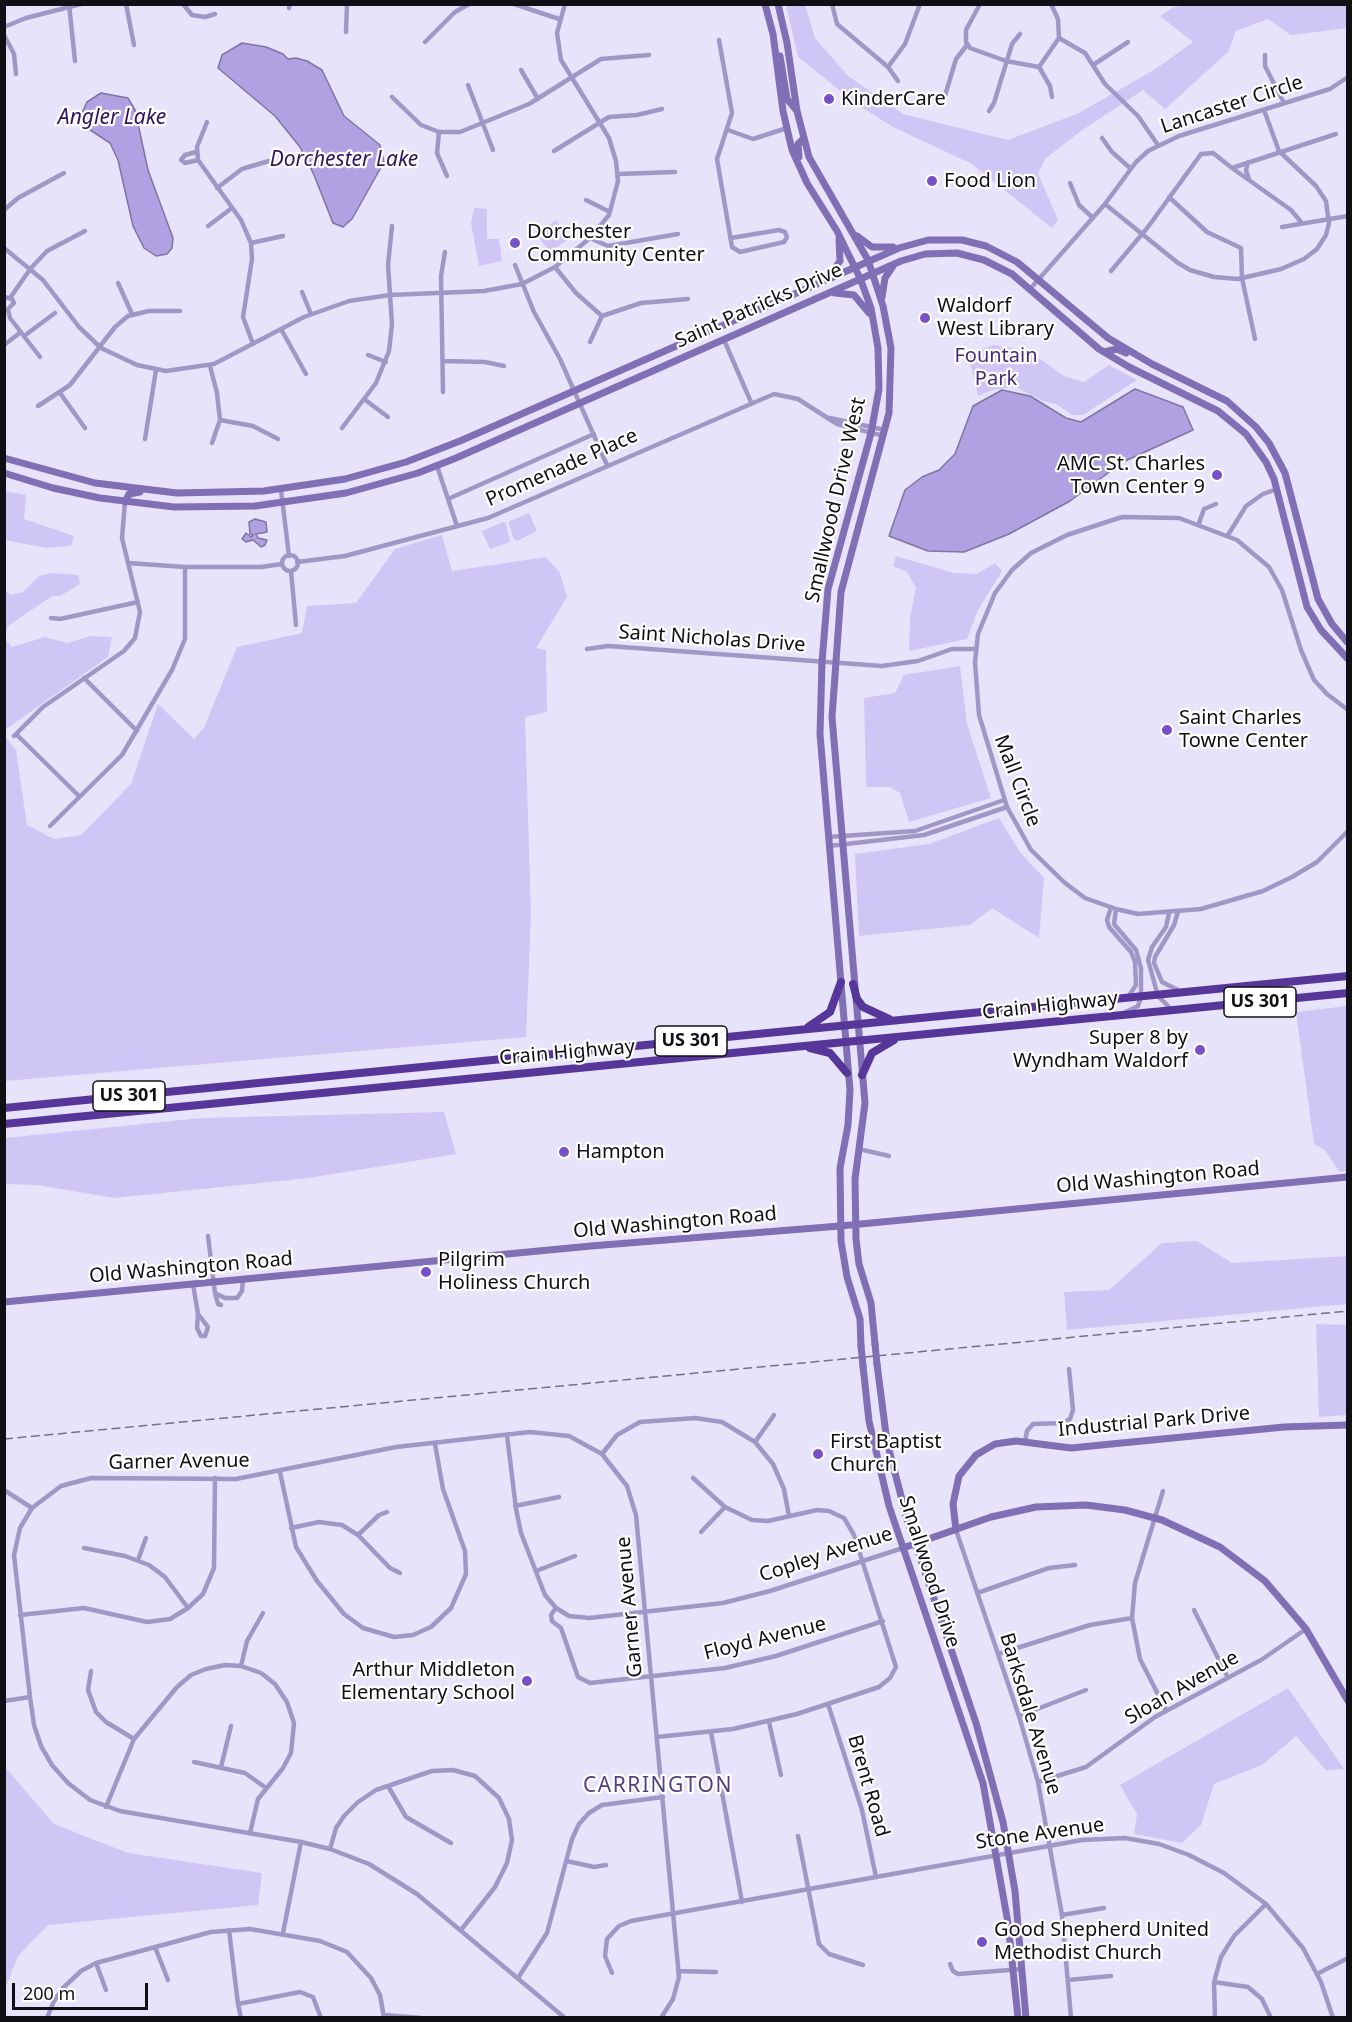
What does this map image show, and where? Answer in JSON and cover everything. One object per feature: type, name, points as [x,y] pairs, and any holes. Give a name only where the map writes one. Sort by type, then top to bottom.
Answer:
[{"type":"highway","name":"Crain Highway","points":[[4,1108],[1347,976]]},
{"type":"highway","points":[[804,1029],[830,1012],[841,982]]},
{"type":"highway","points":[[853,984],[857,999],[863,1006],[876,1015],[892,1021]]},
{"type":"highway","name":"Crain Highway","points":[[4,1124],[364,1088],[692,1059],[789,1046],[1347,993]]},
{"type":"highway","points":[[862,1075],[872,1053],[902,1036]]},
{"type":"highway","points":[[789,1046],[830,1053],[847,1073]]},
{"type":"highway","points":[[364,1073],[364,1088]]},
{"type":"highway","points":[[160,1109],[162,1093]]},
{"type":"main road","name":"Smallwood Drive West","points":[[765,4],[787,128],[800,167],[837,231],[860,278],[873,318],[878,348],[879,379],[872,430],[828,589],[822,662],[820,747],[844,1025]]},
{"type":"main road","name":"Smallwood Drive West","points":[[778,4],[804,138],[815,169],[868,260],[881,300],[892,359],[890,399],[884,433],[841,592],[834,663],[833,746],[856,1024]]},
{"type":"main road","points":[[768,14],[778,43],[787,99],[797,111]]},
{"type":"main road","points":[[804,138],[797,149],[813,191]]},
{"type":"main road","points":[[827,278],[840,261],[842,251],[837,231]]},
{"type":"main road","points":[[852,231],[873,247],[899,248]]},
{"type":"main road","name":"Saint Patricks Drive","points":[[4,459],[80,480],[161,492],[220,494],[280,490],[345,479],[406,462],[460,441],[899,248],[940,239],[971,242],[1004,254],[1039,279],[1108,338],[1152,364],[1227,402],[1244,414],[1269,442],[1286,473],[1318,599],[1332,624],[1347,643]]},
{"type":"main road","name":"Saint Patricks Drive","points":[[4,473],[53,488],[125,502],[206,508],[283,503],[358,490],[437,466],[900,261],[939,253],[974,256],[1011,274],[1104,352],[1227,418],[1257,448],[1277,489],[1304,600],[1321,630],[1347,659]]},
{"type":"main road","points":[[881,300],[885,278],[900,261]]},
{"type":"main road","points":[[829,293],[854,295],[863,303],[873,318]]},
{"type":"main road","points":[[1104,352],[1117,349],[1147,365],[1152,364]]},
{"type":"main road","points":[[125,502],[126,497],[135,493],[161,492]]},
{"type":"main road","name":"Smallwood Drive","points":[[856,1024],[865,1103],[855,1179],[855,1224],[859,1264],[872,1311],[876,1364],[887,1442],[914,1544],[976,1723],[996,1794],[1008,1853],[1018,1969],[1017,2018]]},
{"type":"main road","name":"Smallwood Drive","points":[[844,1025],[850,1108],[840,1168],[840,1226],[847,1277],[860,1319],[872,1440],[903,1548],[982,1783],[1026,2018]]},
{"type":"main road","name":"Old Washington Road","points":[[4,1302],[591,1246],[840,1226],[1347,1177]]},
{"type":"main road","name":"Industrial Park Drive","points":[[956,1530],[954,1494],[959,1476],[970,1461],[995,1444],[1024,1442],[1071,1448],[1284,1427],[1347,1425]]},
{"type":"main road","name":"Copley Avenue","points":[[903,1548],[1005,1513],[1051,1506],[1086,1505],[1155,1517],[1194,1533],[1245,1564],[1280,1597],[1306,1629],[1347,1701]]},
{"type":"street","points":[[4,27],[26,18],[81,4]]},
{"type":"street","points":[[126,4],[134,45]]},
{"type":"street","points":[[183,4],[190,14],[196,16],[215,14]]},
{"type":"street","points":[[345,32],[347,4]]},
{"type":"street","points":[[514,4],[559,19]]},
{"type":"street","points":[[4,248],[31,268],[53,291],[79,327],[101,348],[131,363],[156,370],[186,370],[210,366],[311,314],[349,302],[390,295],[484,291],[522,284],[555,267],[590,238],[610,212],[618,174],[613,148],[571,79],[558,50],[559,19],[565,4]]},
{"type":"street","points":[[832,4],[837,24],[888,67],[898,81]]},
{"type":"street","points":[[888,67],[905,44],[920,4]]},
{"type":"street","points":[[944,99],[956,59],[967,45],[966,30],[980,4]]},
{"type":"street","points":[[425,42],[455,12],[467,5]]},
{"type":"street","points":[[1039,67],[1059,38],[1058,19],[1052,5]]},
{"type":"street","points":[[69,6],[75,61]]},
{"type":"street","points":[[4,34],[14,54],[16,74]]},
{"type":"street","points":[[989,111],[1014,40],[1020,34]]},
{"type":"street","points":[[1059,38],[1080,49],[1105,84],[1138,116],[1158,145]]},
{"type":"street","points":[[719,40],[732,107],[728,130],[717,159],[731,238],[733,249],[738,252],[784,242],[787,235],[780,230],[731,238]]},
{"type":"street","points":[[1093,65],[1128,42]]},
{"type":"street","points":[[967,45],[973,50],[1006,61],[1039,67]]},
{"type":"street","points":[[392,97],[421,125],[439,132],[460,132],[538,99],[601,59],[649,55]]},
{"type":"street","points":[[1265,55],[1265,66],[1284,103]]},
{"type":"street","points":[[1039,67],[1050,87],[1052,97]]},
{"type":"street","points":[[521,70],[538,99]]},
{"type":"street","name":"Lancaster Circle","points":[[1030,289],[1105,204],[1130,168],[1158,145],[1333,88],[1347,77]]},
{"type":"street","points":[[468,85],[493,150]]},
{"type":"street","points":[[554,151],[613,116],[637,115],[662,109]]},
{"type":"street","points":[[1105,204],[1171,258],[1190,270],[1224,279],[1242,278],[1281,268],[1312,254],[1326,235],[1328,219],[1326,201],[1321,191],[1279,151],[1264,110]]},
{"type":"street","points":[[207,122],[196,152],[198,160],[244,226],[251,243],[252,259],[243,314],[244,324],[253,344]]},
{"type":"street","points":[[728,130],[753,139],[787,128]]},
{"type":"street","points":[[439,132],[437,153],[447,176]]},
{"type":"street","points":[[1232,168],[1336,134]]},
{"type":"street","points":[[1101,138],[1112,152],[1130,168]]},
{"type":"street","points":[[196,152],[185,154],[181,160],[185,163],[198,160]]},
{"type":"street","points":[[1111,271],[1143,234],[1198,157],[1204,153],[1217,155],[1291,210],[1301,222]]},
{"type":"street","points":[[217,188],[242,169],[269,161]]},
{"type":"street","points":[[1248,162],[1246,170],[1250,180]]},
{"type":"street","points":[[618,174],[675,172]]},
{"type":"street","points":[[4,210],[22,195],[64,173]]},
{"type":"street","points":[[1070,183],[1080,205],[1093,218]]},
{"type":"street","points":[[1169,197],[1207,232],[1242,248],[1242,278],[1255,339]]},
{"type":"street","points":[[586,200],[610,212]]},
{"type":"street","points":[[208,226],[232,208]]},
{"type":"street","points":[[1282,227],[1347,216]]},
{"type":"street","points":[[342,428],[364,399],[386,362],[392,336],[388,265],[393,226]]},
{"type":"street","points":[[40,357],[6,310],[13,306],[7,297],[51,248],[86,231]]},
{"type":"street","points":[[590,238],[608,246],[678,234]]},
{"type":"street","points":[[251,243],[283,236]]},
{"type":"street","points":[[443,392],[441,270],[445,252]]},
{"type":"street","points":[[515,265],[538,320],[575,390],[607,465]]},
{"type":"street","points":[[555,267],[571,287],[602,316]]},
{"type":"street","points":[[118,283],[132,314]]},
{"type":"street","points":[[302,292],[311,314]]},
{"type":"street","points":[[590,342],[602,316],[641,303],[688,299]]},
{"type":"street","points":[[38,406],[60,393],[101,348],[115,327],[132,314],[180,311]]},
{"type":"street","points":[[4,345],[55,313]]},
{"type":"street","points":[[281,329],[306,374]]},
{"type":"street","points":[[724,340],[751,402]]},
{"type":"street","points":[[368,355],[386,362]]},
{"type":"street","points":[[443,361],[484,362],[504,366]]},
{"type":"street","points":[[210,366],[218,393],[220,420],[212,443]]},
{"type":"street","points":[[145,439],[156,370]]},
{"type":"street","points":[[60,393],[85,428]]},
{"type":"street","name":"Promenade Place","points":[[297,562],[345,556],[457,526],[510,509],[751,402],[774,394],[783,394],[798,399],[827,418],[884,433]]},
{"type":"street","points":[[364,399],[388,417]]},
{"type":"street","points":[[220,420],[253,426],[278,439]]},
{"type":"street","points":[[448,499],[594,434]]},
{"type":"street","points":[[437,466],[457,526]]},
{"type":"street","points":[[1228,535],[1246,506],[1263,494],[1277,489]]},
{"type":"street","points":[[128,563],[185,567],[261,567],[282,564],[289,556],[280,490]]},
{"type":"street","points":[[80,796],[15,735],[43,707],[132,643],[140,622],[138,602],[122,538],[125,502]]},
{"type":"street","points":[[1199,523],[1204,509],[1216,504]]},
{"type":"street","name":"Mall Circle","points":[[1346,707],[1327,694],[1314,680],[1301,650],[1282,590],[1274,575],[1262,560],[1228,535],[1199,523],[1162,516],[1122,517],[1067,535],[1031,553],[1012,570],[995,593],[980,626],[976,649],[975,694],[1004,800],[1023,839],[1045,866],[1079,894],[1113,908],[1138,914],[1201,909],[1263,891],[1308,868],[1347,831]]},
{"type":"street","points":[[289,556],[295,558],[297,562],[297,567],[291,571]]},
{"type":"street","points":[[282,564],[286,570],[291,571]]},
{"type":"street","points":[[50,826],[122,755],[172,670],[184,639],[185,567]]},
{"type":"street","points":[[291,571],[296,626]]},
{"type":"street","points":[[51,618],[60,619],[138,602]]},
{"type":"street","name":"Saint Nicholas Drive","points":[[587,649],[608,646],[834,663]]},
{"type":"street","points":[[834,663],[895,665],[918,661],[952,649],[976,649]]},
{"type":"street","points":[[84,678],[137,731]]},
{"type":"street","points":[[829,846],[915,831],[1004,800]]},
{"type":"street","points":[[828,837],[842,842],[924,835],[1007,807]]},
{"type":"street","points":[[1340,838],[1347,843]]},
{"type":"street","points":[[1113,908],[1114,924],[1134,948],[1139,958],[1141,997],[1138,1006],[1117,1015]]},
{"type":"street","points":[[1113,908],[1107,920],[1109,927],[1131,952],[1135,962],[1136,985],[1127,998]]},
{"type":"street","points":[[1178,912],[1171,932],[1155,957],[1155,970],[1168,987],[1192,992]]},
{"type":"street","points":[[1169,913],[1166,927],[1152,947],[1148,960],[1158,996],[1173,1010]]},
{"type":"street","points":[[859,1149],[889,1156]]},
{"type":"street","points":[[208,1236],[215,1293],[218,1304],[221,1305]]},
{"type":"street","points":[[215,1293],[225,1298],[237,1298],[242,1291],[243,1279]]},
{"type":"street","points":[[193,1284],[198,1314]]},
{"type":"street","points":[[1024,1442],[1027,1431],[1033,1424],[1063,1424],[1070,1419],[1073,1410],[1069,1369]]},
{"type":"street","points":[[755,1442],[774,1414]]},
{"type":"street","points":[[602,1454],[617,1435],[633,1424],[666,1419],[715,1420],[729,1425],[755,1442],[777,1471],[789,1516]]},
{"type":"street","name":"Garner Avenue","points":[[565,2018],[400,1882],[369,1864],[330,1849],[301,1842],[106,1807],[75,1789],[52,1765],[37,1736],[30,1697],[14,1555],[20,1528],[32,1508],[61,1486],[81,1480],[234,1479],[280,1472],[371,1451],[507,1435],[560,1433],[583,1442],[602,1454],[621,1476],[634,1504],[678,1971],[675,1995],[661,2018]]},
{"type":"street","points":[[507,1435],[521,1533],[545,1595],[556,1608]]},
{"type":"street","points":[[280,1472],[291,1528],[305,1565],[352,1622],[373,1632],[394,1637],[412,1635],[431,1627],[454,1605],[464,1585],[465,1551],[443,1489],[435,1444]]},
{"type":"street","points":[[20,1615],[84,1608],[147,1622],[170,1619],[188,1608],[203,1593],[214,1569],[215,1478]]},
{"type":"street","points":[[657,1737],[711,1732],[769,1722],[828,1704],[879,1687],[893,1675],[896,1662],[854,1535],[843,1517],[821,1510],[752,1520],[725,1507],[693,1479]]},
{"type":"street","points":[[4,1490],[32,1508]]},
{"type":"street","points":[[1163,1491],[1135,1583],[1132,1618],[1140,1659],[1166,1710]]},
{"type":"street","points":[[516,1506],[559,1497]]},
{"type":"street","points":[[702,1532],[725,1507]]},
{"type":"street","points":[[358,1535],[379,1515],[387,1512]]},
{"type":"street","points":[[291,1528],[329,1522],[342,1525],[358,1535],[385,1564],[400,1573]]},
{"type":"street","name":"Barksdale Avenue","points":[[956,1530],[1019,1716],[1038,1782],[1062,1915],[1071,2018]]},
{"type":"street","points":[[138,1560],[147,1538]]},
{"type":"street","points":[[84,1548],[138,1560],[165,1577],[188,1608]]},
{"type":"street","name":"Copley Avenue","points":[[556,1608],[569,1616],[583,1618],[691,1608],[745,1598],[903,1548]]},
{"type":"street","points":[[536,1571],[575,1556]]},
{"type":"street","points":[[977,1593],[1049,1568],[1074,1565]]},
{"type":"street","name":"Floyd Avenue","points":[[556,1608],[551,1618],[561,1628],[581,1681],[590,1683],[718,1669],[776,1656],[883,1621]]},
{"type":"street","points":[[1194,1610],[1228,1678]]},
{"type":"street","points":[[241,1666],[247,1641],[263,1613]]},
{"type":"street","points":[[998,1654],[1089,1625],[1132,1618]]},
{"type":"street","name":"Sloan Avenue","points":[[1038,1782],[1086,1767],[1166,1710],[1261,1660],[1306,1629]]},
{"type":"street","points":[[106,1807],[134,1739],[144,1723],[189,1677],[215,1666],[241,1666],[261,1673],[275,1684],[293,1715],[294,1732],[291,1753],[256,1805],[250,1833]]},
{"type":"street","points":[[91,1671],[89,1697],[96,1712],[106,1722],[134,1739]]},
{"type":"street","points":[[1019,1716],[1086,1690]]},
{"type":"street","points":[[4,1701],[30,1697]]},
{"type":"street","name":"Brent Road","points":[[828,1704],[861,1810],[876,1877]]},
{"type":"street","points":[[769,1722],[782,1775]]},
{"type":"street","points":[[221,1767],[231,1726]]},
{"type":"street","points":[[711,1732],[742,1902]]},
{"type":"street","points":[[194,1762],[249,1775],[266,1788]]},
{"type":"street","points":[[330,1849],[336,1828],[350,1809],[367,1795],[388,1786],[432,1771],[463,1772],[485,1784],[504,1808],[512,1840],[507,1863],[486,1901],[461,1930]]},
{"type":"street","points":[[388,1786],[406,1817],[451,1843]]},
{"type":"street","points":[[518,1978],[547,1933],[576,1829],[595,1809],[613,1802],[663,1797]]},
{"type":"street","points":[[798,1836],[819,1944],[829,1954],[863,1965]]},
{"type":"street","name":"Stone Avenue","points":[[612,1973],[604,1952],[607,1940],[615,1929],[631,1921],[1082,1840],[1113,1838],[1160,1844],[1224,1873],[1266,1904],[1295,1936],[1317,1974],[1333,2018]]},
{"type":"street","points":[[283,1933],[301,1842]]},
{"type":"street","points":[[567,1861],[594,1867],[606,1865]]},
{"type":"street","points":[[1215,2018],[1214,1982],[1218,1962],[1228,1944],[1266,1904]]},
{"type":"street","points":[[1062,1915],[1104,1908]]},
{"type":"street","points":[[47,2018],[54,2001],[63,1988],[81,1971],[96,1963],[229,1930],[260,1929],[329,1943],[352,1956],[371,1978],[384,2016],[421,2018]]},
{"type":"street","points":[[229,1930],[241,2018]]},
{"type":"street","points":[[155,1947],[168,1980]]},
{"type":"street","points":[[1317,1974],[1347,1958]]},
{"type":"street","points":[[96,1963],[106,1990]]},
{"type":"street","points":[[950,1964],[953,1971],[958,1974],[1018,1969]]},
{"type":"street","points":[[678,1971],[716,1972]]},
{"type":"street","points":[[1068,1980],[1111,1976]]},
{"type":"street","points":[[1214,1982],[1248,1987],[1262,1999],[1271,2018]]},
{"type":"street","points":[[238,2004],[300,1992],[313,1997],[321,2018]]},
{"type":"green space","points":[[1199,4],[1347,5],[1348,28],[1291,35],[1268,19],[1236,31],[1228,52],[1165,109],[1143,90],[1081,131],[1046,158],[1038,173],[1058,220],[1052,228],[972,164],[893,127],[858,105],[798,57],[786,5],[805,5],[815,38],[848,76],[903,114],[1008,140],[1079,113],[1157,68],[1193,42],[1160,16],[1174,7]]},
{"type":"green space","points":[[474,208],[487,209],[487,239],[499,239],[502,261],[479,266],[471,223]]},
{"type":"green space","points":[[556,220],[570,238],[550,252],[536,234]]},
{"type":"green space","name":"Fountain Park","points":[[993,345],[1018,349],[1036,356],[1064,376],[1084,382],[1109,365],[1137,380],[1083,415],[1072,415],[1056,404],[1043,401],[1015,387],[993,390],[978,396],[968,354]]},
{"type":"green space","points":[[5,491],[26,495],[24,519],[74,536],[71,546],[46,548],[5,540]]},
{"type":"green space","points":[[529,513],[537,531],[517,541],[514,539],[508,522]]},
{"type":"green space","points":[[503,522],[506,523],[510,542],[490,549],[482,531]]},
{"type":"green space","points":[[442,535],[452,571],[546,557],[560,573],[567,597],[536,648],[546,650],[547,712],[525,717],[531,914],[526,1037],[5,1081],[5,736],[16,750],[27,825],[54,839],[81,835],[131,784],[158,704],[194,739],[204,728],[237,647],[302,633],[307,606],[356,603],[395,549]]},
{"type":"green space","points":[[896,556],[954,573],[977,574],[995,563],[1002,571],[978,610],[967,639],[909,651],[910,617],[916,588],[907,572],[893,566]]},
{"type":"green space","points":[[52,573],[78,575],[80,584],[60,596],[52,596],[8,626],[5,635],[5,591],[11,595],[23,592],[39,576]]},
{"type":"green space","points":[[91,636],[112,637],[108,657],[5,730],[5,639],[12,647],[45,637],[67,643]]},
{"type":"green space","points":[[960,666],[967,724],[991,798],[909,822],[900,793],[890,787],[866,787],[864,698],[895,693],[904,675]]},
{"type":"green space","points":[[999,818],[1020,852],[1044,878],[1039,938],[992,908],[970,925],[859,936],[855,854],[929,844]]},
{"type":"green space","points":[[1347,1006],[1347,1171],[1339,1171],[1325,1150],[1314,1144],[1296,1012]]},
{"type":"green space","points":[[444,1112],[456,1154],[309,1178],[114,1198],[36,1185],[5,1184],[5,1138],[201,1118]]},
{"type":"green space","points":[[1197,1241],[1232,1263],[1347,1256],[1347,1304],[1067,1330],[1064,1292],[1109,1290],[1162,1243]]},
{"type":"green space","points":[[1316,1324],[1347,1325],[1347,1415],[1319,1417]]},
{"type":"green space","points":[[1288,1688],[1344,1769],[1326,1770],[1296,1736],[1262,1765],[1214,1784],[1201,1825],[1182,1843],[1134,1834],[1137,1814],[1120,1785]]},
{"type":"green space","points":[[5,1767],[54,1824],[128,1853],[262,1873],[258,1905],[48,1925],[18,1956],[5,1989]]},
{"type":"water","name":"Dorchester Lake","points":[[242,43],[266,47],[283,54],[288,59],[296,58],[307,61],[322,70],[344,116],[380,145],[384,162],[352,219],[343,227],[333,223],[300,147],[275,116],[218,68],[222,55]]},
{"type":"water","name":"Angler Lake","points":[[101,93],[128,98],[135,110],[148,170],[173,238],[172,248],[167,254],[156,256],[144,248],[133,226],[118,160],[110,143],[78,122],[87,102]]},
{"type":"water","points":[[1135,389],[1183,407],[1193,430],[1123,462],[1070,501],[1009,534],[964,552],[928,551],[889,536],[905,490],[922,477],[939,470],[955,454],[973,406],[1002,390],[1030,396],[1066,418],[1081,422]]},
{"type":"water","points":[[255,519],[266,522],[267,532],[256,534],[258,538],[267,540],[261,547],[253,540],[246,542],[242,539],[246,533],[251,537],[253,535],[250,534],[249,522]]},
{"type":"railway","points":[[4,1439],[1348,1311]]},
{"type":"place","name":"KinderCare","points":[[829,99]]},
{"type":"place","name":"Food Lion","points":[[932,181]]},
{"type":"place","name":"Dorchester Community Center","points":[[515,243]]},
{"type":"place","name":"Waldorf West Library","points":[[925,318]]},
{"type":"place","name":"AMC St. Charles Town Center 9","points":[[1217,475]]},
{"type":"place","name":"Saint Charles Towne Center","points":[[1167,730]]},
{"type":"place","name":"Super 8 by Wyndham Waldorf","points":[[1200,1050]]},
{"type":"place","name":"Hampton","points":[[564,1152]]},
{"type":"place","name":"Pilgrim Holiness Church","points":[[426,1272]]},
{"type":"place","name":"First Baptist Church","points":[[818,1454]]},
{"type":"place","name":"Arthur Middleton Elementary School","points":[[527,1681]]},
{"type":"place","name":"Good Shepherd United Methodist Church","points":[[982,1942]]},
{"type":"district","name":"CARRINGTON","points":[[658,1786]]}]
